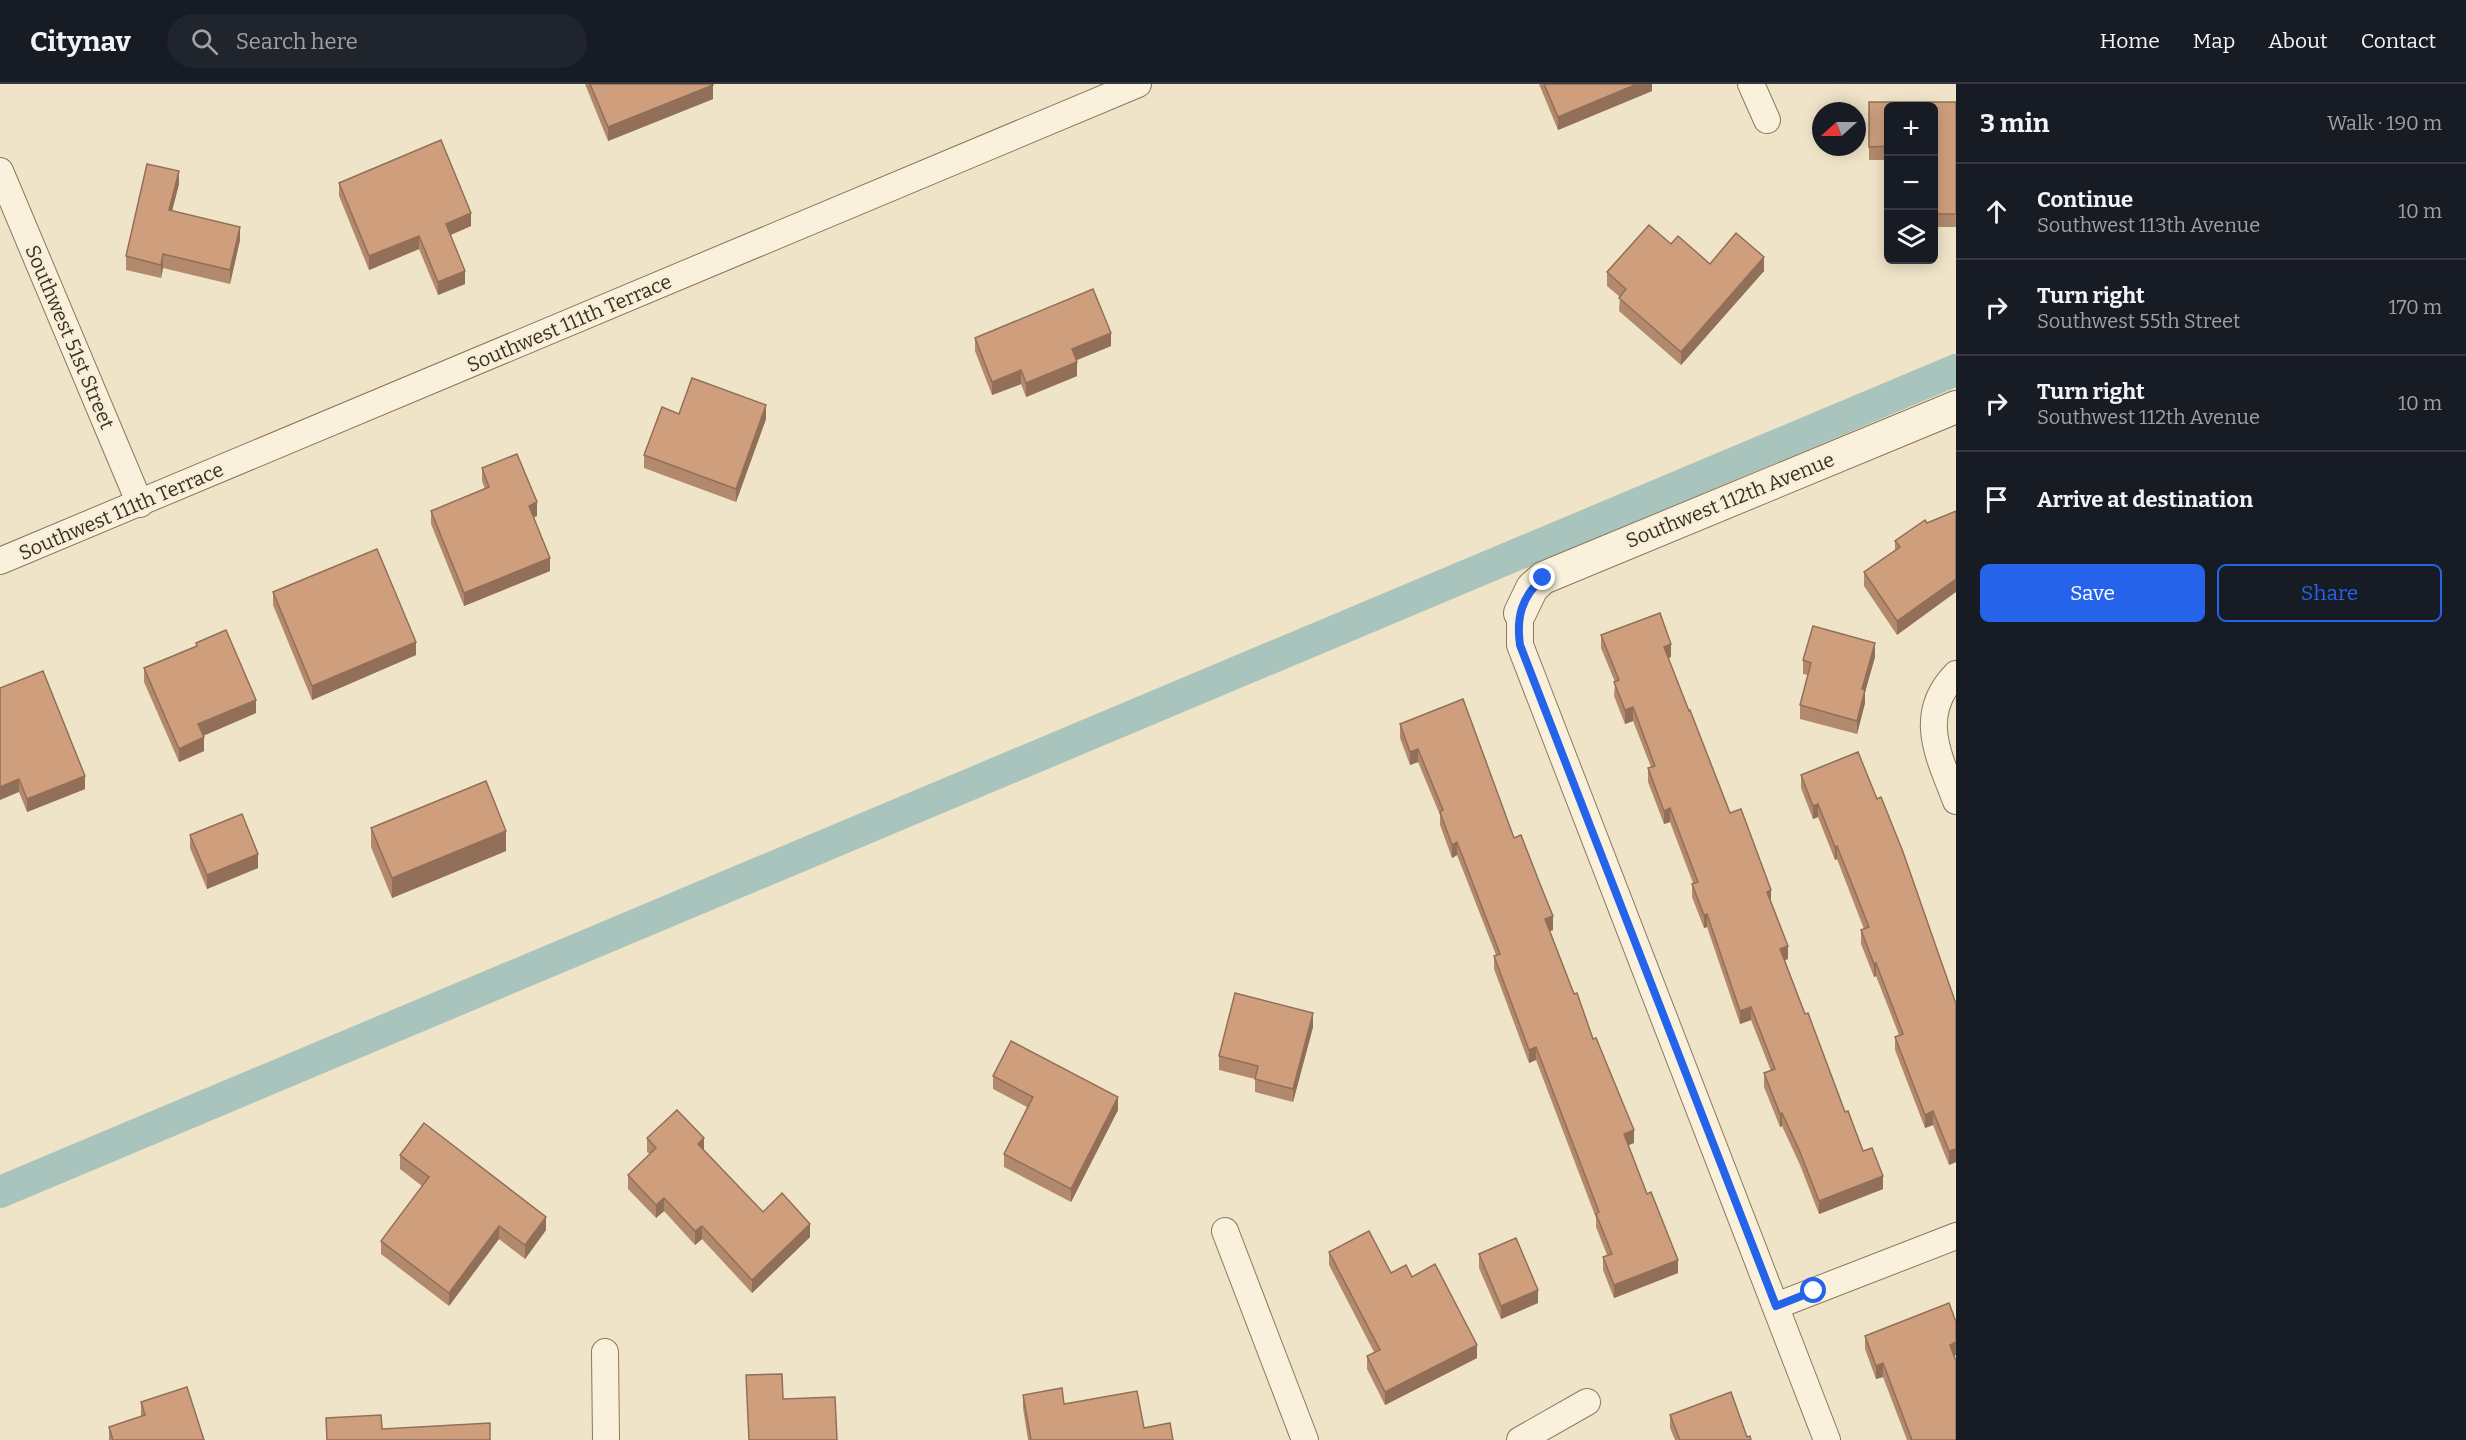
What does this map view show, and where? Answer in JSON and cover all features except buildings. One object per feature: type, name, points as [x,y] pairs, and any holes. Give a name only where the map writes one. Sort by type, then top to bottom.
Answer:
[{"type":"street","name":"Southwest 111th Terrace","points":[[0,561],[1138,84]]},
{"type":"street","points":[[1752,84],[1767,120]]},
{"type":"street","name":"Southwest 51st Street","points":[[0,171],[140,504]]},
{"type":"street","name":"Southwest 112th Avenue","points":[[1520,613],[1532,588],[1543,578],[1956,407]]},
{"type":"street","points":[[1520,613],[1520,645],[1827,1440]]},
{"type":"street","points":[[1956,674],[1938,699],[1933,719],[1937,752],[1956,801]]},
{"type":"street","points":[[1225,1231],[1305,1440]]},
{"type":"street","points":[[1776,1306],[1956,1236]]},
{"type":"street","points":[[605,1352],[606,1440]]},
{"type":"street","points":[[1520,1440],[1587,1402]]},
{"type":"waterway","points":[[0,1192],[1956,370]]},
{"type":"route","points":[[1543,578],[1532,588],[1520,613],[1518,634],[1520,645],[1776,1306],[1814,1291]]}]
